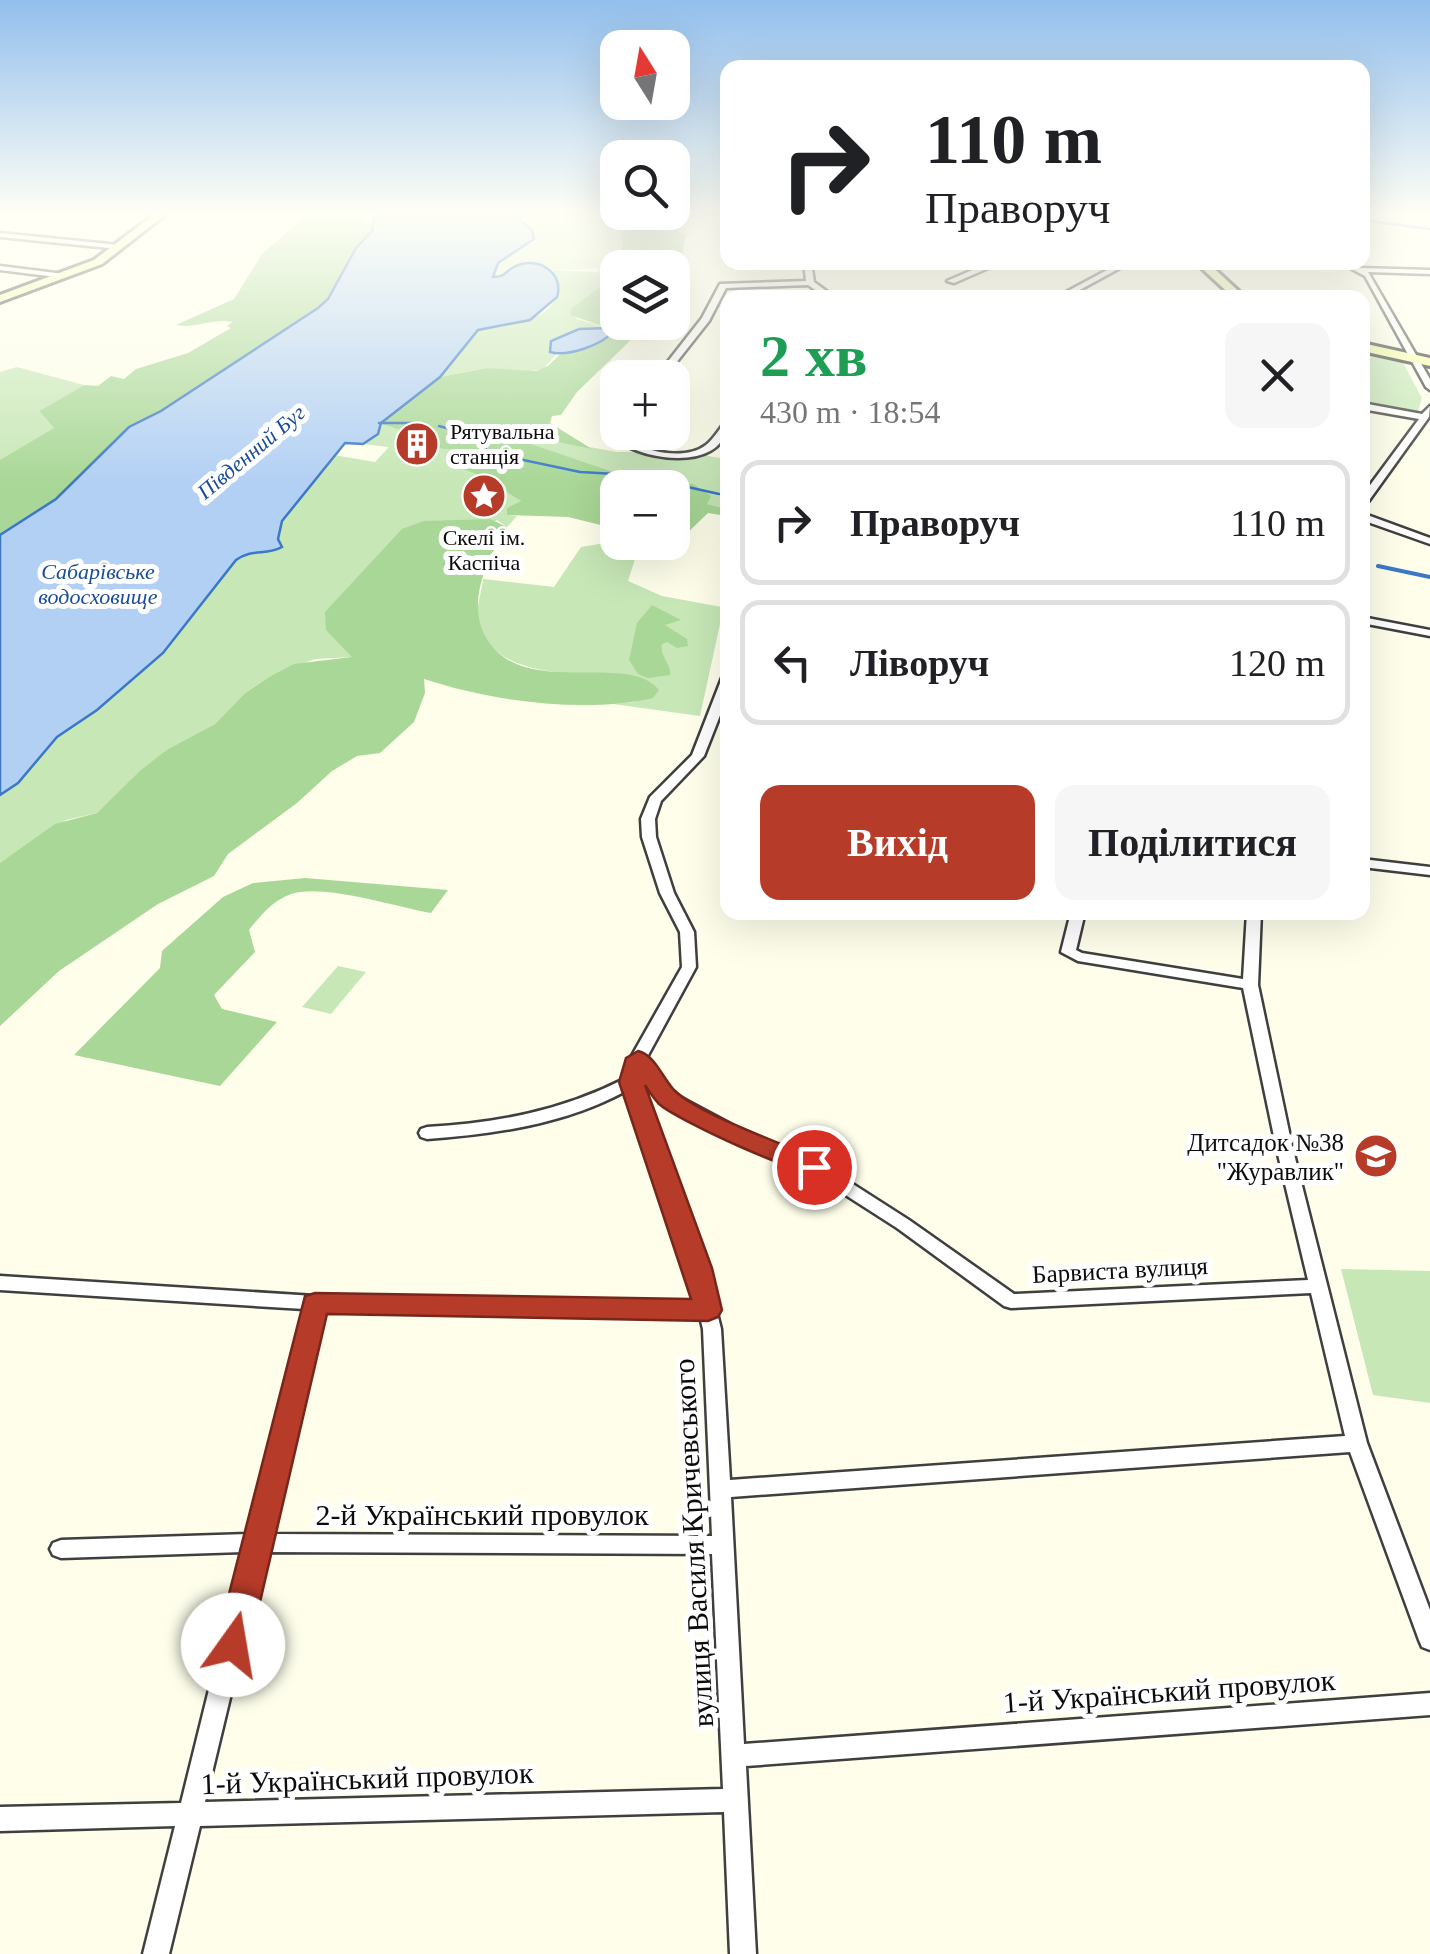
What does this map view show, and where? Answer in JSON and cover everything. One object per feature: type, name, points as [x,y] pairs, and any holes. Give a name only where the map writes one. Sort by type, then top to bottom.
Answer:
[{"type":"main road","points":[[1370,348],[1430,362]]},
{"type":"street","points":[[673,360],[715,302]]},
{"type":"street","points":[[1381,302],[1430,387]]},
{"type":"street","points":[[1370,407],[1427,413],[1370,493]]},
{"type":"street","points":[[641,450],[676,454],[705,450],[720,432]]},
{"type":"street","points":[[1370,519],[1430,541]]},
{"type":"street","points":[[1370,622],[1430,633]]},
{"type":"street","points":[[427,1133],[485,1130],[550,1116],[632,1082],[638,1058],[689,967],[686,932],[667,893],[649,836],[648,819],[655,800],[698,756],[720,699]]},
{"type":"street","points":[[1370,864],[1430,871]]},
{"type":"street","points":[[1076,920],[1068,952],[1078,957],[1250,985]]},
{"type":"street","points":[[1254,920],[1250,985],[1284,1146],[1358,1443],[1430,1640]]},
{"type":"street","name":"Барвиста вулиця","points":[[638,1058],[668,1098],[728,1130],[814,1167],[1012,1300],[1320,1286]]},
{"type":"street","name":"вулиця Василя Кричевського","points":[[632,1082],[698,1268],[708,1310],[743,1954]]},
{"type":"street","points":[[0,1283],[315,1303],[708,1310]]},
{"type":"street","points":[[156,1954],[315,1303]]},
{"type":"street","points":[[720,1488],[1358,1443]]},
{"type":"street","name":"2-й Український провулок","points":[[62,1549],[258,1543],[723,1545]]},
{"type":"street","name":"1-й Український провулок","points":[[733,1756],[1430,1704]]},
{"type":"street","name":"1-й Український провулок","points":[[0,1820],[735,1800]]},
{"type":"green space","points":[[227,302],[324,302],[161,411],[129,427],[56,499],[0,535],[0,460],[54,428],[39,411],[84,385],[98,386],[111,376],[124,379],[136,369],[188,353],[231,328],[227,326],[233,322],[176,325]]},
{"type":"green space","points":[[553,302],[582,302],[570,312],[600,328],[579,329],[543,369],[525,372],[487,368],[440,377],[476,332],[544,312]]},
{"type":"green space","points":[[580,302],[600,302],[600,325],[570,315]]},
{"type":"green space","points":[[602,340],[631,340],[610,360],[600,360],[600,370],[561,415],[552,416],[550,423],[592,449],[529,436],[519,440],[608,470],[600,470],[600,525],[568,517],[507,515],[507,508],[521,501],[507,492],[505,485],[456,466],[500,454],[436,448],[435,441],[381,424],[440,377],[487,368],[536,371],[559,355]]},
{"type":"green space","points":[[1370,353],[1402,361],[1422,398],[1417,415],[1370,406]]},
{"type":"green space","points":[[17,367],[84,385],[39,411],[54,428],[72,484],[0,535],[0,372]]},
{"type":"green space","points":[[381,424],[468,452],[502,454],[459,466],[506,485],[508,492],[521,501],[507,515],[517,516],[507,527],[497,520],[354,657],[315,659],[269,677],[244,694],[215,724],[168,749],[97,813],[66,820],[0,863],[0,795],[18,783],[57,737],[163,653],[236,560],[282,547],[280,523],[334,455],[375,462],[389,447],[363,444],[378,434]]},
{"type":"green space","points":[[528,436],[617,452],[705,451],[708,456],[720,458],[720,507],[707,504],[690,484],[690,470],[608,470],[518,440]]},
{"type":"green space","points":[[690,484],[711,496],[707,504],[720,507],[720,515],[708,513],[690,530]]},
{"type":"green space","points":[[490,519],[507,527],[482,579],[479,621],[500,654],[521,666],[546,671],[623,674],[644,679],[659,690],[653,698],[597,705],[537,703],[478,694],[424,679],[425,693],[414,722],[380,753],[357,756],[332,771],[297,803],[228,854],[214,876],[158,904],[59,971],[0,1026],[0,863],[55,824],[97,813],[141,770],[168,749],[215,724],[244,694],[269,677],[294,664],[352,657],[326,630],[325,612],[402,529],[424,521]]},
{"type":"green space","points":[[600,544],[600,560],[635,560],[628,581],[662,596],[720,607],[720,624],[700,716],[613,704],[635,702],[640,678],[544,670],[501,654],[486,639],[478,617],[483,579],[554,587],[581,547]]},
{"type":"green space","points":[[652,605],[681,620],[665,625],[687,639],[688,646],[662,644],[670,675],[648,678],[638,674],[629,660],[637,623]]},
{"type":"green space","points":[[305,878],[448,890],[431,913],[321,891],[291,894],[273,905],[249,930],[255,952],[214,995],[222,1009],[277,1022],[220,1086],[74,1055],[160,968],[162,951],[223,897],[253,883]]},
{"type":"green space","points":[[338,966],[366,972],[331,1014],[302,1007]]},
{"type":"green space","points":[[1341,1269],[1430,1271],[1430,1403],[1373,1395]]},
{"type":"water","name":"Сабарівське водосховище","points":[[324,302],[551,302],[530,320],[478,330],[440,377],[381,423],[378,434],[363,444],[345,443],[282,521],[278,539],[282,547],[236,560],[163,653],[97,710],[57,737],[18,783],[0,795],[0,535],[56,499],[129,427],[161,411]]},
{"type":"water","points":[[600,328],[602,340],[575,351],[550,352],[551,341],[579,329]]},
{"type":"waterway","points":[[379,423],[413,423]]},
{"type":"waterway","points":[[439,426],[468,434],[490,453],[580,472],[634,475],[719,494]]},
{"type":"waterway","points":[[1378,566],[1430,577]]},
{"type":"place","name":"Рятувальна станція","points":[[417,444]]},
{"type":"place","name":"Скелі ім. Каспіча","points":[[484,496]]},
{"type":"place","name":"Дитсадок №38 \"Журавлик\"","points":[[1376,1156]]},
{"type":"route","points":[[233,1645],[315,1303],[708,1310],[698,1268],[632,1082],[638,1058],[668,1098],[728,1130],[814,1167]]},
{"type":"water label","name":"Південний Буг","points":[[251,452]]}]
